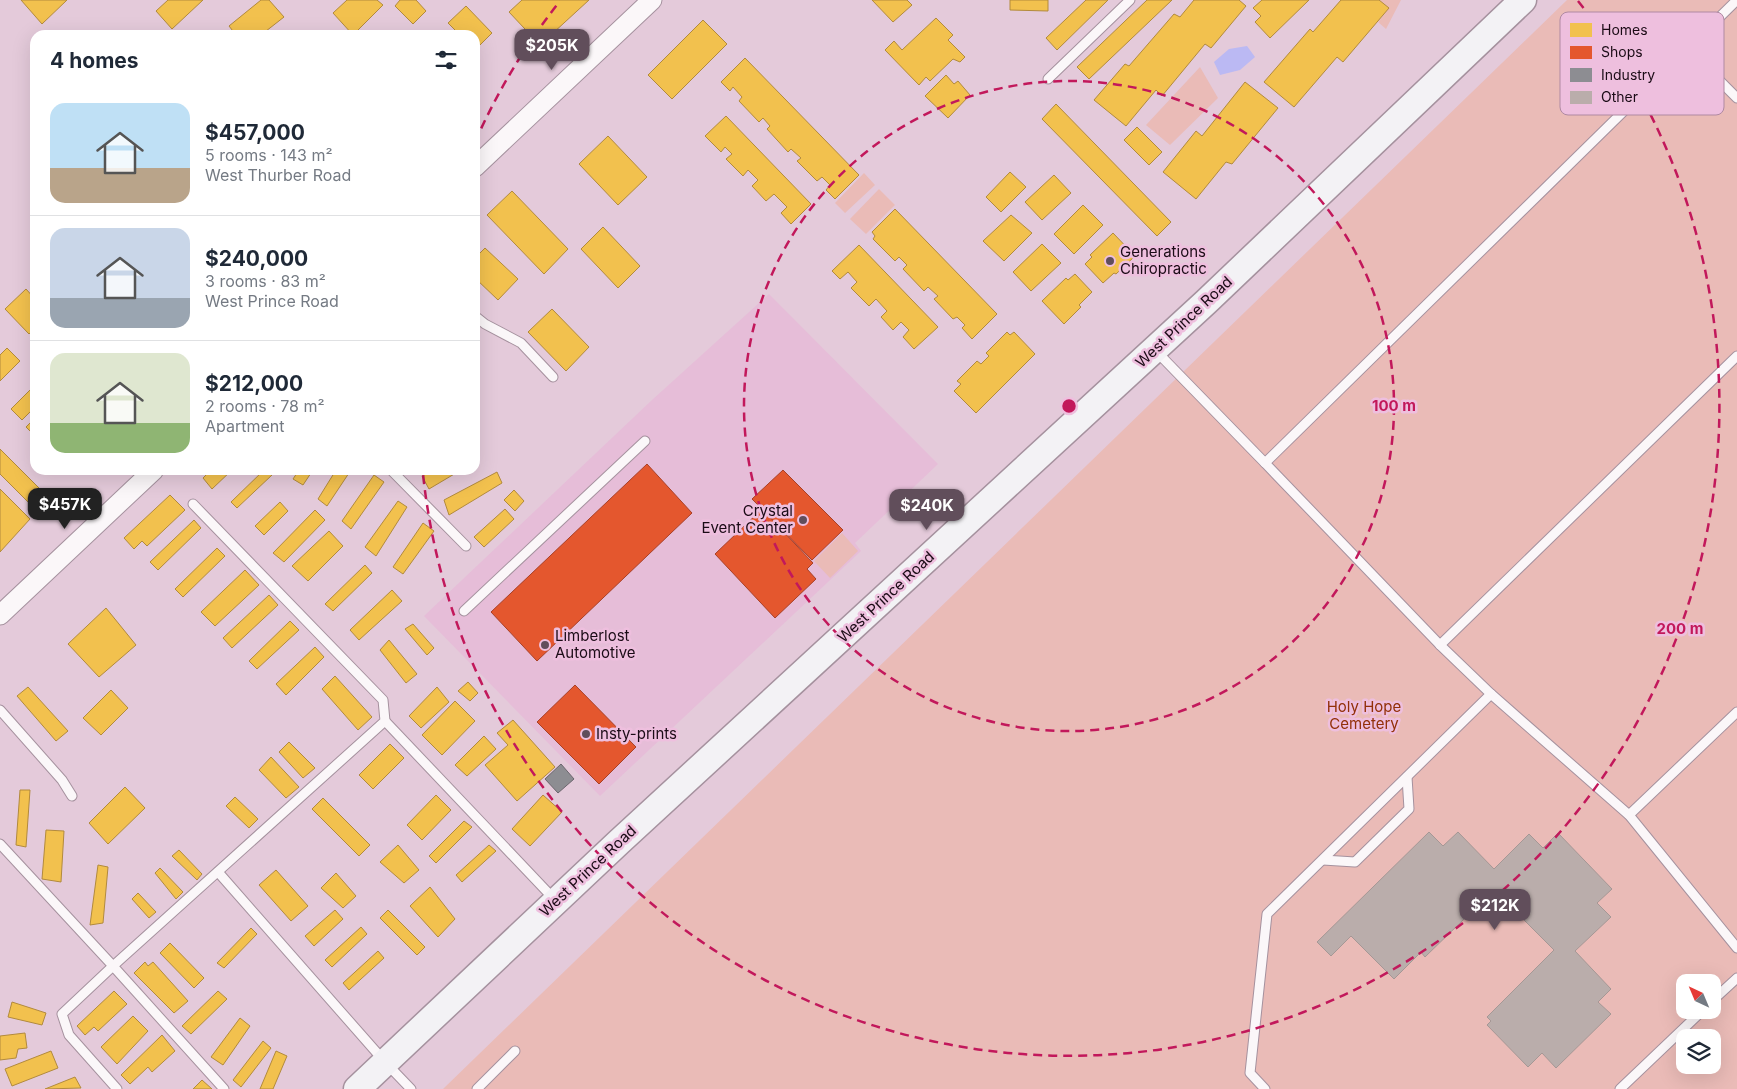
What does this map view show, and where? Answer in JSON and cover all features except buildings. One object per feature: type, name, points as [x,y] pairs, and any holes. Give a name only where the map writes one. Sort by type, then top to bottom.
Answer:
[{"type":"main road","name":"West Prince Road","points":[[356,1089],[556,901],[1212,297],[1523,0]]},
{"type":"street","points":[[480,162],[652,0]]},
{"type":"street","points":[[0,614],[149,475]]},
{"type":"lane","points":[[1048,79],[1130,0]]},
{"type":"lane","points":[[1724,13],[1737,0]]},
{"type":"lane","points":[[1724,85],[1737,98]]},
{"type":"lane","points":[[1265,463],[1621,115]]},
{"type":"lane","points":[[480,319],[521,343],[553,377]]},
{"type":"lane","points":[[1154,349],[1440,645],[1491,694],[1629,816],[1737,948]]},
{"type":"lane","points":[[1440,645],[1737,356]]},
{"type":"lane","points":[[464,611],[645,441]]},
{"type":"lane","points":[[396,475],[466,546]]},
{"type":"lane","points":[[193,504],[384,700],[386,721],[556,901]]},
{"type":"lane","points":[[1265,1089],[1250,1073],[1267,914],[1491,694]]},
{"type":"lane","points":[[0,710],[62,780],[72,796]]},
{"type":"lane","points":[[1629,816],[1737,712]]},
{"type":"lane","points":[[117,1089],[70,1036],[62,1014],[386,721]]},
{"type":"lane","points":[[1323,860],[1355,862],[1409,809],[1407,777]]},
{"type":"lane","points":[[0,844],[224,1089]]},
{"type":"lane","points":[[218,872],[411,1089]]},
{"type":"lane","points":[[1721,993],[1737,978]]},
{"type":"lane","points":[[1620,1089],[1694,1019]]},
{"type":"lane","points":[[477,1089],[515,1051]]},
{"type":"shaded area","points":[[769,294],[938,464],[855,543],[861,551],[600,796],[424,616],[652,400]]},
{"type":"green space","points":[[1379,0],[1401,0],[1386,29],[1378,22],[1388,9]]},
{"type":"green space","name":"Holy Hope Cemetery","points":[[1567,0],[1737,0],[1737,1089],[443,1089]]},
{"type":"green space","points":[[1200,67],[1218,98],[1170,145],[1146,125]]},
{"type":"green space","points":[[864,173],[875,185],[845,213],[835,203]]},
{"type":"green space","points":[[879,189],[895,205],[866,234],[850,219]]},
{"type":"green space","points":[[842,533],[858,551],[830,578],[814,561]]},
{"type":"water","points":[[1247,46],[1255,57],[1240,70],[1220,75],[1214,62],[1229,49]]},
{"type":"place","name":"Generations Chiropractic","points":[[1110,261]]},
{"type":"place","name":"Crystal Event Center","points":[[803,520]]},
{"type":"place","name":"Limberlost Automotive","points":[[545,645]]},
{"type":"place","name":"Insty-prints","points":[[586,734]]}]
